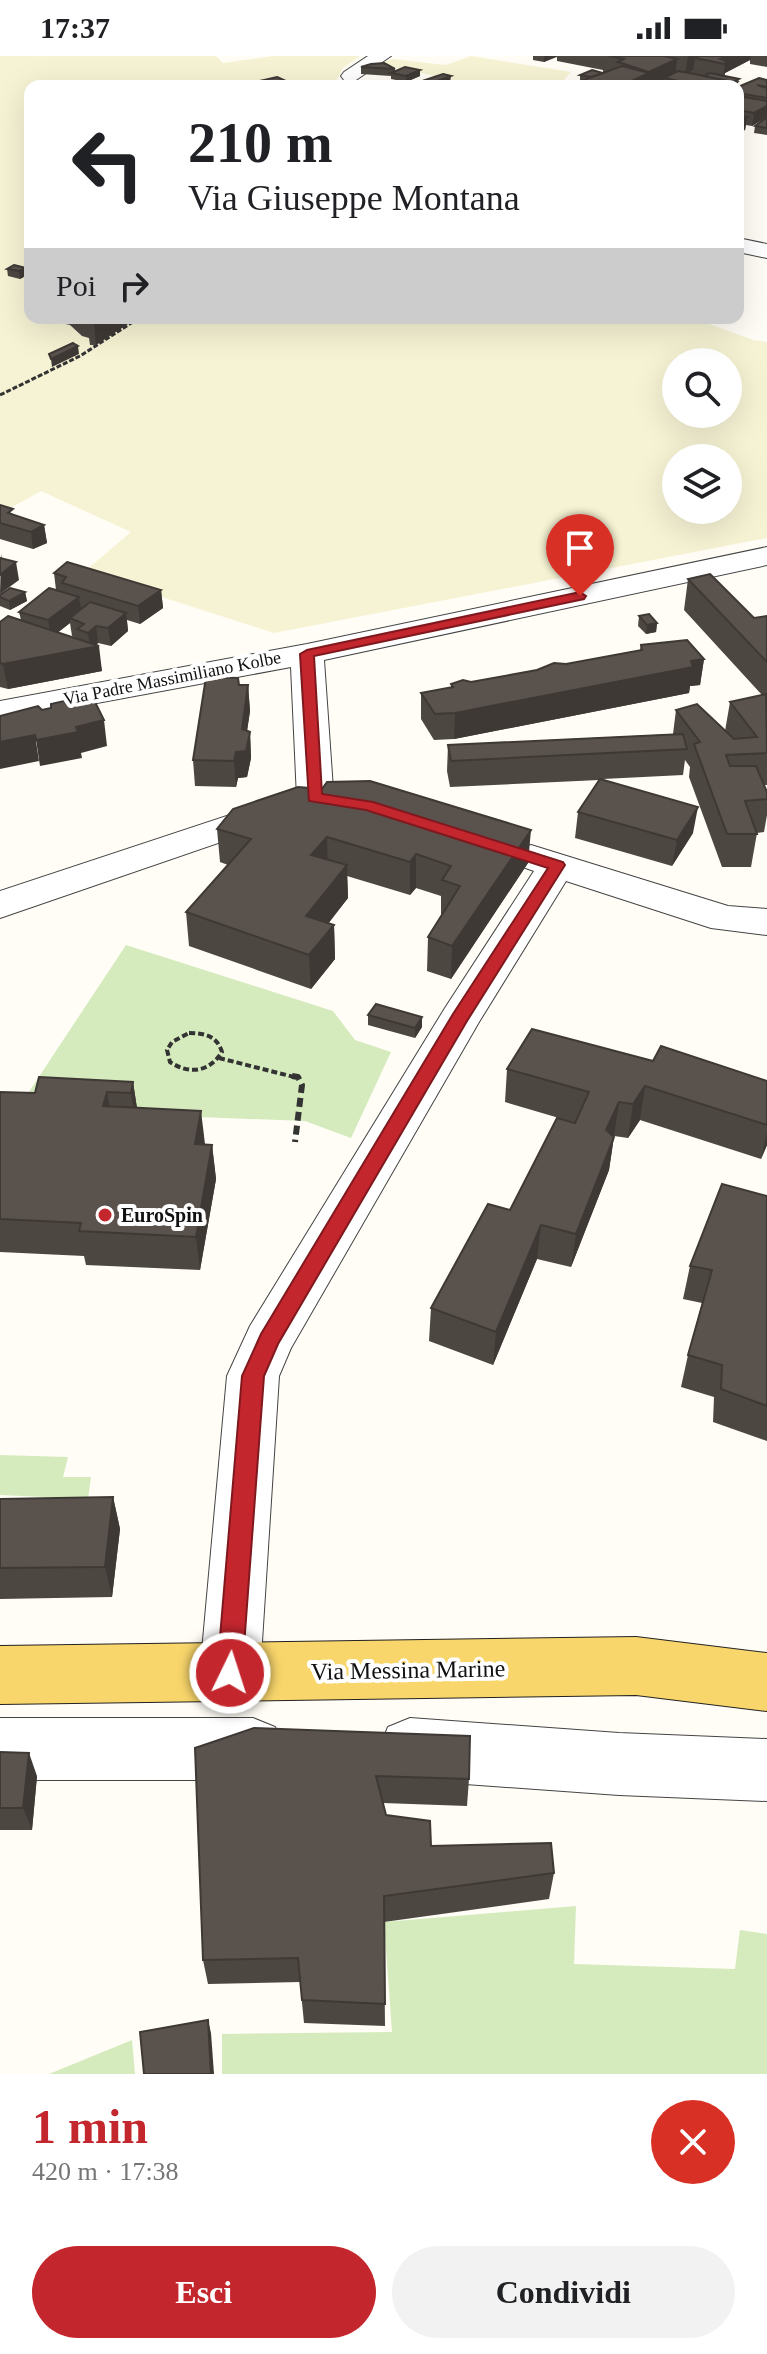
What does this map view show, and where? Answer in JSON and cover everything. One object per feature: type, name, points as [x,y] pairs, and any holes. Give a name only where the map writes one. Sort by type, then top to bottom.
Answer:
[{"type":"main road","name":"Via Messina Marine","points":[[0,1675],[636,1666],[767,1682]]},
{"type":"street","points":[[350,76],[382,56]]},
{"type":"street","points":[[744,246],[767,251]]},
{"type":"street","name":"Via Padre Massimiliano Kolbe","points":[[0,711],[307,654],[767,556]]},
{"type":"street","points":[[307,654],[315,798]]},
{"type":"street","points":[[0,905],[315,798],[368,805],[397,815]]},
{"type":"street","points":[[500,847],[725,919],[767,922]]},
{"type":"street","points":[[230,1673],[253,1376],[268,1341],[452,1031],[557,865]]},
{"type":"street","points":[[0,1749],[415,1749],[619,1764],[767,1770]]},
{"type":"path","points":[[0,395],[80,356],[130,324]]},
{"type":"path","points":[[202,1033],[220,1043],[222,1052],[219,1058],[207,1068],[181,1069],[170,1062],[167,1050],[183,1035],[202,1033]]},
{"type":"path","points":[[219,1058],[298,1077],[302,1085],[295,1142]]},
{"type":"shaded area","points":[[0,56],[216,56],[223,63],[273,56],[360,56],[343,68],[337,80],[24,80],[24,324],[709,324],[767,342],[767,538],[274,633],[84,572],[131,532],[41,491],[0,514]]},
{"type":"shaded area","points":[[471,56],[571,72],[564,80],[454,80],[378,64],[392,59],[446,65]]},
{"type":"green space","points":[[126,945],[333,1011],[355,1040],[391,1052],[351,1138],[305,1121],[17,1110]]},
{"type":"green space","points":[[0,1455],[68,1457],[63,1477],[91,1477],[88,1499],[0,1495]]},
{"type":"green space","points":[[576,1906],[574,1964],[735,1969],[740,1930],[767,1934],[767,2074],[222,2074],[222,2034],[392,2032],[384,1922]]},
{"type":"green space","points":[[132,2040],[135,2074],[49,2074]]},
{"type":"building","points":[[609,56],[664,56],[677,59],[649,72],[618,62],[624,59]]},
{"type":"building","points":[[727,56],[720,59],[726,61],[725,64],[695,58]]},
{"type":"building","points":[[384,63],[395,69],[361,67],[371,64]]},
{"type":"building","points":[[622,66],[649,73],[634,80],[584,80]]},
{"type":"building","points":[[405,67],[420,70],[406,76],[391,73]]},
{"type":"building","points":[[592,70],[603,73],[591,77],[580,75]]},
{"type":"building","points":[[678,71],[726,80],[674,80],[664,78]]},
{"type":"building","points":[[710,73],[739,79],[723,80],[704,76]]},
{"type":"building","points":[[443,74],[451,76],[440,80],[425,80]]},
{"type":"building","points":[[759,78],[767,80],[767,87],[757,85],[767,88],[767,98],[744,94],[744,84]]},
{"type":"building","points":[[744,97],[767,101],[767,106],[754,113],[744,111]]},
{"type":"building","points":[[766,118],[767,128],[755,126]]},
{"type":"building","points":[[14,265],[24,268],[19,271],[7,269]]},
{"type":"building","points":[[73,343],[78,346],[51,359],[49,354]]},
{"type":"building","points":[[0,505],[13,509],[8,513],[44,525],[31,532],[0,523]]},
{"type":"building","points":[[0,558],[16,562],[0,575]]},
{"type":"building","points":[[67,562],[161,590],[138,606],[62,583],[66,577],[54,573]]},
{"type":"building","points":[[710,574],[754,618],[767,616],[767,662],[688,579]]},
{"type":"building","points":[[10,588],[25,592],[9,601],[0,597]]},
{"type":"building","points":[[49,588],[79,597],[48,620],[19,612]]},
{"type":"building","points":[[90,602],[126,613],[108,628],[96,626],[88,633],[77,629],[84,624],[70,618]]},
{"type":"building","points":[[649,614],[657,623],[647,625],[639,616]]},
{"type":"building","points":[[8,616],[99,646],[3,664],[0,663],[0,622]]},
{"type":"building","points":[[687,640],[704,659],[691,661],[693,667],[455,713],[435,714],[421,693],[453,687],[451,684],[463,680],[471,682],[537,670],[554,663],[566,664],[642,650],[641,645]]},
{"type":"building","points":[[206,677],[238,678],[239,685],[248,685],[242,729],[250,732],[246,751],[236,752],[234,761],[193,760]]},
{"type":"building","points":[[766,694],[767,753],[726,755],[730,766],[756,766],[767,799],[745,801],[757,834],[727,834],[694,744],[700,742],[676,710],[697,704],[734,739],[757,737],[730,702]]},
{"type":"building","points":[[94,700],[104,720],[76,727],[78,732],[36,740],[35,735],[0,742],[0,716],[38,706],[42,710],[51,708],[51,704],[64,701],[68,705]]},
{"type":"building","points":[[683,734],[687,749],[451,761],[448,745]]},
{"type":"building","points":[[600,779],[698,807],[677,840],[578,812]]},
{"type":"building","points":[[370,781],[531,830],[452,946],[428,937],[460,886],[442,880],[451,866],[416,854],[410,862],[327,837],[311,855],[347,865],[306,916],[334,925],[309,955],[186,912],[251,839],[217,829],[233,809],[298,787],[322,789],[327,782]]},
{"type":"building","points":[[376,1004],[422,1017],[415,1028],[368,1015]]},
{"type":"building","points":[[532,1029],[653,1061],[661,1046],[767,1081],[767,1125],[645,1086],[633,1104],[619,1102],[606,1130],[614,1137],[576,1234],[541,1225],[496,1332],[431,1308],[488,1204],[510,1210],[557,1118],[575,1123],[589,1092],[507,1069]]},
{"type":"building","name":"EuroSpin","points":[[39,1077],[133,1082],[131,1093],[107,1092],[103,1106],[201,1111],[195,1144],[212,1145],[196,1237],[79,1231],[81,1223],[0,1219],[0,1092],[35,1093]]},
{"type":"building","points":[[722,1184],[767,1196],[767,1406],[721,1389],[722,1365],[688,1355],[712,1270],[690,1266]]},
{"type":"building","points":[[113,1497],[105,1567],[0,1568],[0,1499]]},
{"type":"building","points":[[254,1728],[470,1736],[469,1779],[376,1776],[386,1815],[430,1821],[431,1846],[551,1843],[554,1873],[384,1896],[385,2004],[302,2000],[298,1958],[203,1960],[195,1748]]},
{"type":"building","points":[[0,1752],[29,1753],[23,1808],[0,1808]]},
{"type":"building","points":[[208,2020],[211,2074],[144,2074],[140,2032]]},
{"type":"place","name":"EuroSpin","points":[[105,1215]]},
{"type":"route","points":[[230,1673],[253,1376],[268,1341],[460,1018],[557,865],[368,805],[315,798],[307,654],[580,596]]}]
